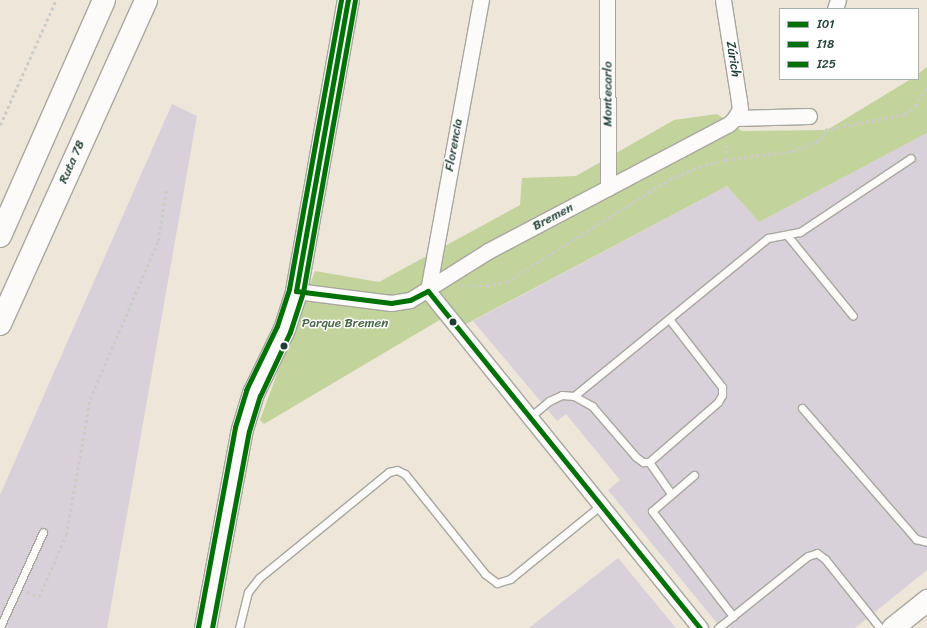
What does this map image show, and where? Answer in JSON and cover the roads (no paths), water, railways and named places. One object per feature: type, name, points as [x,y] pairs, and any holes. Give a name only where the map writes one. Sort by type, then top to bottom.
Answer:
[{"type":"highway","points":[[0,236],[104,0]]},
{"type":"highway","name":"Ruta 78","points":[[0,324],[146,0]]},
{"type":"main road","points":[[205,628],[242,429],[253,393],[284,329],[296,292],[348,0]]},
{"type":"main road","points":[[901,625],[927,600]]},
{"type":"street","name":"Florencia","points":[[434,287],[481,0]]},
{"type":"street","name":"Montecarlo","points":[[607,0],[608,188]]},
{"type":"street","name":"Zúrich","points":[[723,0],[740,109],[735,118]]},
{"type":"street","name":"Bremen","points":[[296,292],[391,303],[410,300],[434,287],[482,254],[608,188],[735,118],[809,116]]},
{"type":"street","points":[[434,287],[530,417],[700,628]]},
{"type":"lane","points":[[574,396],[768,238],[800,232],[911,158]]},
{"type":"lane","points":[[787,235],[852,316]]},
{"type":"lane","points":[[530,417],[549,401],[562,395],[574,396],[592,406],[636,457],[643,462],[649,462],[718,402],[722,395],[722,387],[669,319]]},
{"type":"lane","points":[[802,408],[916,539],[927,542]]},
{"type":"lane","points":[[649,462],[672,493]]},
{"type":"lane","points":[[239,628],[248,592],[259,578],[389,472],[397,470],[404,474],[485,574],[497,583],[510,578],[601,505]]},
{"type":"lane","points":[[694,475],[652,511],[654,517],[733,616]]},
{"type":"lane","points":[[0,627],[43,532]]},
{"type":"lane","points":[[718,628],[808,556],[817,553],[825,559],[880,628]]},
{"type":"park label","name":"Parque Bremen","points":[[345,323]]}]
